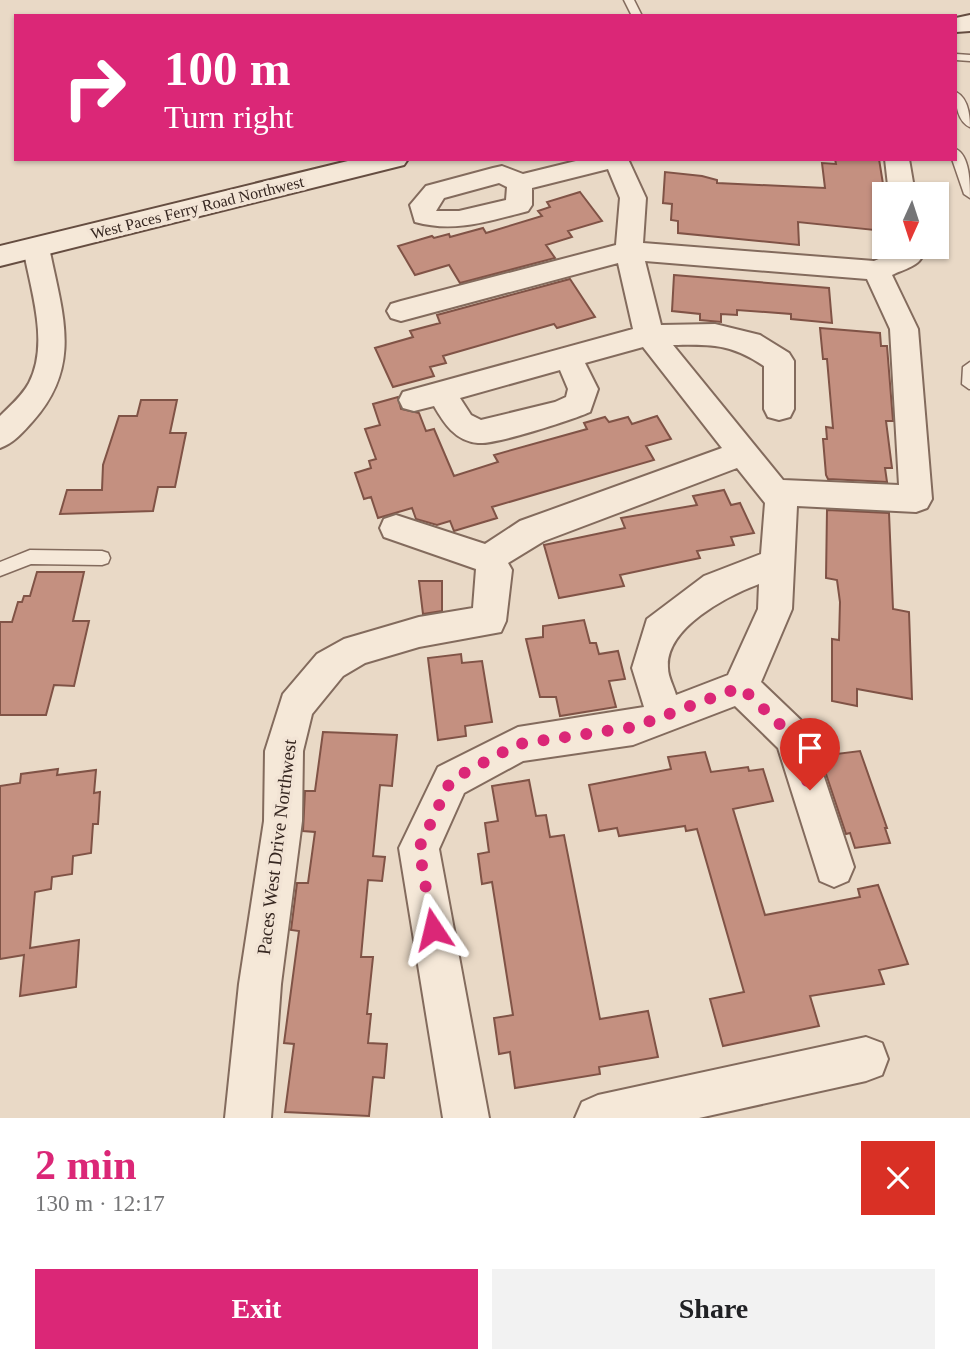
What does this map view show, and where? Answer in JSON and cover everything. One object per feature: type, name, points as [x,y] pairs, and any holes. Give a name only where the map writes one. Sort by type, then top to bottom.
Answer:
[{"type":"main road","name":"West Paces Ferry Road Northwest","points":[[0,256],[386,161]]},
{"type":"street","points":[[520,183],[608,161]]},
{"type":"street","points":[[466,1118],[419,848],[451,780],[518,744],[634,727],[741,687],[775,609],[781,500],[649,335],[629,251],[633,198],[617,161]]},
{"type":"street","points":[[897,161],[900,182]]},
{"type":"street","points":[[0,436],[40,391],[49,370],[51,335],[36,247]]},
{"type":"street","points":[[401,310],[629,251],[877,271],[902,259]]},
{"type":"street","points":[[774,492],[916,499],[904,329],[877,271]]},
{"type":"street","points":[[568,358],[583,389],[579,404],[562,412],[480,432],[460,423],[427,397],[649,335],[715,334],[750,342],[779,361],[779,408]]},
{"type":"street","points":[[396,528],[488,559],[532,531],[743,453]]},
{"type":"street","name":"Paces West Drive Northwest","points":[[248,1118],[260,984],[283,821],[284,751],[296,706],[330,665],[356,650],[419,632],[489,621],[495,570],[488,559]]},
{"type":"street","points":[[665,716],[650,668],[659,630],[716,586],[778,562]]},
{"type":"street","points":[[741,687],[794,738],[834,867]]},
{"type":"street","points":[[598,1118],[866,1059]]},
{"type":"lane","points":[[957,97],[970,124]]},
{"type":"lane","points":[[957,156],[970,194]]},
{"type":"lane","points":[[970,367],[970,384]]},
{"type":"lane","points":[[0,569],[30,557],[102,558]]},
{"type":"building","points":[[879,161],[883,182],[872,182],[872,230],[798,222],[799,245],[678,233],[678,221],[671,220],[672,204],[663,203],[665,172],[702,176],[717,180],[717,183],[825,188],[822,163]]},
{"type":"building","points":[[580,192],[602,221],[568,231],[572,237],[546,245],[555,258],[460,283],[449,265],[415,275],[398,246],[432,236],[434,238],[449,234],[450,237],[483,228],[486,233],[542,216],[538,211],[550,207],[547,202]]},
{"type":"building","points":[[674,275],[829,288],[832,323],[791,319],[791,314],[737,310],[737,315],[721,314],[721,322],[700,320],[700,314],[672,311]]},
{"type":"building","points":[[570,279],[595,317],[557,328],[554,324],[443,356],[446,363],[430,367],[434,376],[393,387],[375,348],[413,337],[410,331],[440,323],[437,315]]},
{"type":"building","points":[[820,328],[880,333],[881,346],[887,346],[893,421],[886,421],[892,468],[885,468],[887,482],[828,479],[826,475],[823,439],[827,439],[826,427],[833,428],[827,359],[823,359]]},
{"type":"building","points":[[398,397],[401,409],[419,413],[426,431],[434,429],[454,476],[498,462],[494,455],[587,429],[584,423],[605,417],[609,422],[628,417],[632,424],[657,416],[671,439],[646,446],[654,460],[492,507],[497,518],[454,531],[450,521],[437,525],[416,519],[412,508],[378,518],[371,497],[364,499],[355,473],[371,468],[369,461],[376,459],[365,429],[380,425],[373,404]]},
{"type":"building","points":[[141,400],[177,400],[170,433],[186,433],[175,487],[158,487],[153,511],[60,514],[67,490],[102,490],[103,465],[119,416],[137,416]]},
{"type":"building","points":[[724,490],[731,505],[740,503],[754,533],[731,537],[734,545],[697,551],[700,558],[620,575],[624,586],[559,598],[544,545],[625,528],[621,518],[697,505],[693,496]]},
{"type":"building","points":[[827,510],[889,513],[893,609],[909,612],[912,699],[857,689],[857,706],[832,701],[832,639],[839,640],[840,602],[837,580],[826,578]]},
{"type":"building","points":[[37,572],[84,572],[73,621],[89,621],[74,686],[54,685],[46,715],[0,715],[0,622],[12,622],[18,602],[22,602],[24,596],[30,596]]},
{"type":"building","points":[[419,581],[442,581],[442,611],[423,614]]},
{"type":"building","points":[[584,620],[590,643],[596,643],[599,654],[618,651],[625,679],[609,681],[616,707],[560,716],[556,697],[540,697],[526,639],[543,637],[543,626]]},
{"type":"building","points":[[461,654],[462,663],[482,661],[492,722],[465,726],[466,736],[438,740],[428,658]]},
{"type":"building","points":[[323,732],[397,735],[392,786],[380,785],[373,856],[385,857],[382,881],[368,880],[361,957],[373,957],[367,1014],[371,1014],[368,1043],[387,1044],[384,1078],[373,1077],[369,1116],[285,1112],[294,1044],[284,1043],[299,931],[291,930],[297,883],[308,883],[315,832],[303,831],[305,791],[315,791]]},
{"type":"building","points":[[860,751],[890,843],[855,848],[850,833],[846,834],[820,756]]},
{"type":"building","points":[[705,752],[711,772],[748,767],[749,771],[763,769],[773,801],[733,809],[765,915],[860,897],[858,889],[878,885],[908,964],[879,970],[884,984],[810,996],[819,1026],[723,1046],[710,999],[744,992],[697,829],[686,831],[685,826],[619,836],[617,828],[599,831],[589,785],[671,769],[668,757]]},
{"type":"building","points":[[58,769],[57,775],[96,770],[94,793],[100,792],[98,824],[93,824],[91,853],[73,856],[72,874],[52,877],[51,889],[35,892],[30,948],[79,940],[76,987],[20,996],[24,955],[0,959],[0,786],[20,783],[21,774]]},
{"type":"building","points":[[529,780],[536,816],[546,815],[550,837],[564,835],[600,1019],[648,1011],[658,1057],[599,1067],[600,1074],[515,1088],[510,1052],[499,1054],[494,1018],[513,1015],[492,882],[482,884],[478,854],[489,852],[485,823],[498,821],[492,786]]},
{"type":"route","points":[[433,929],[419,848],[451,780],[518,744],[634,727],[741,687],[794,738],[810,790]]}]
